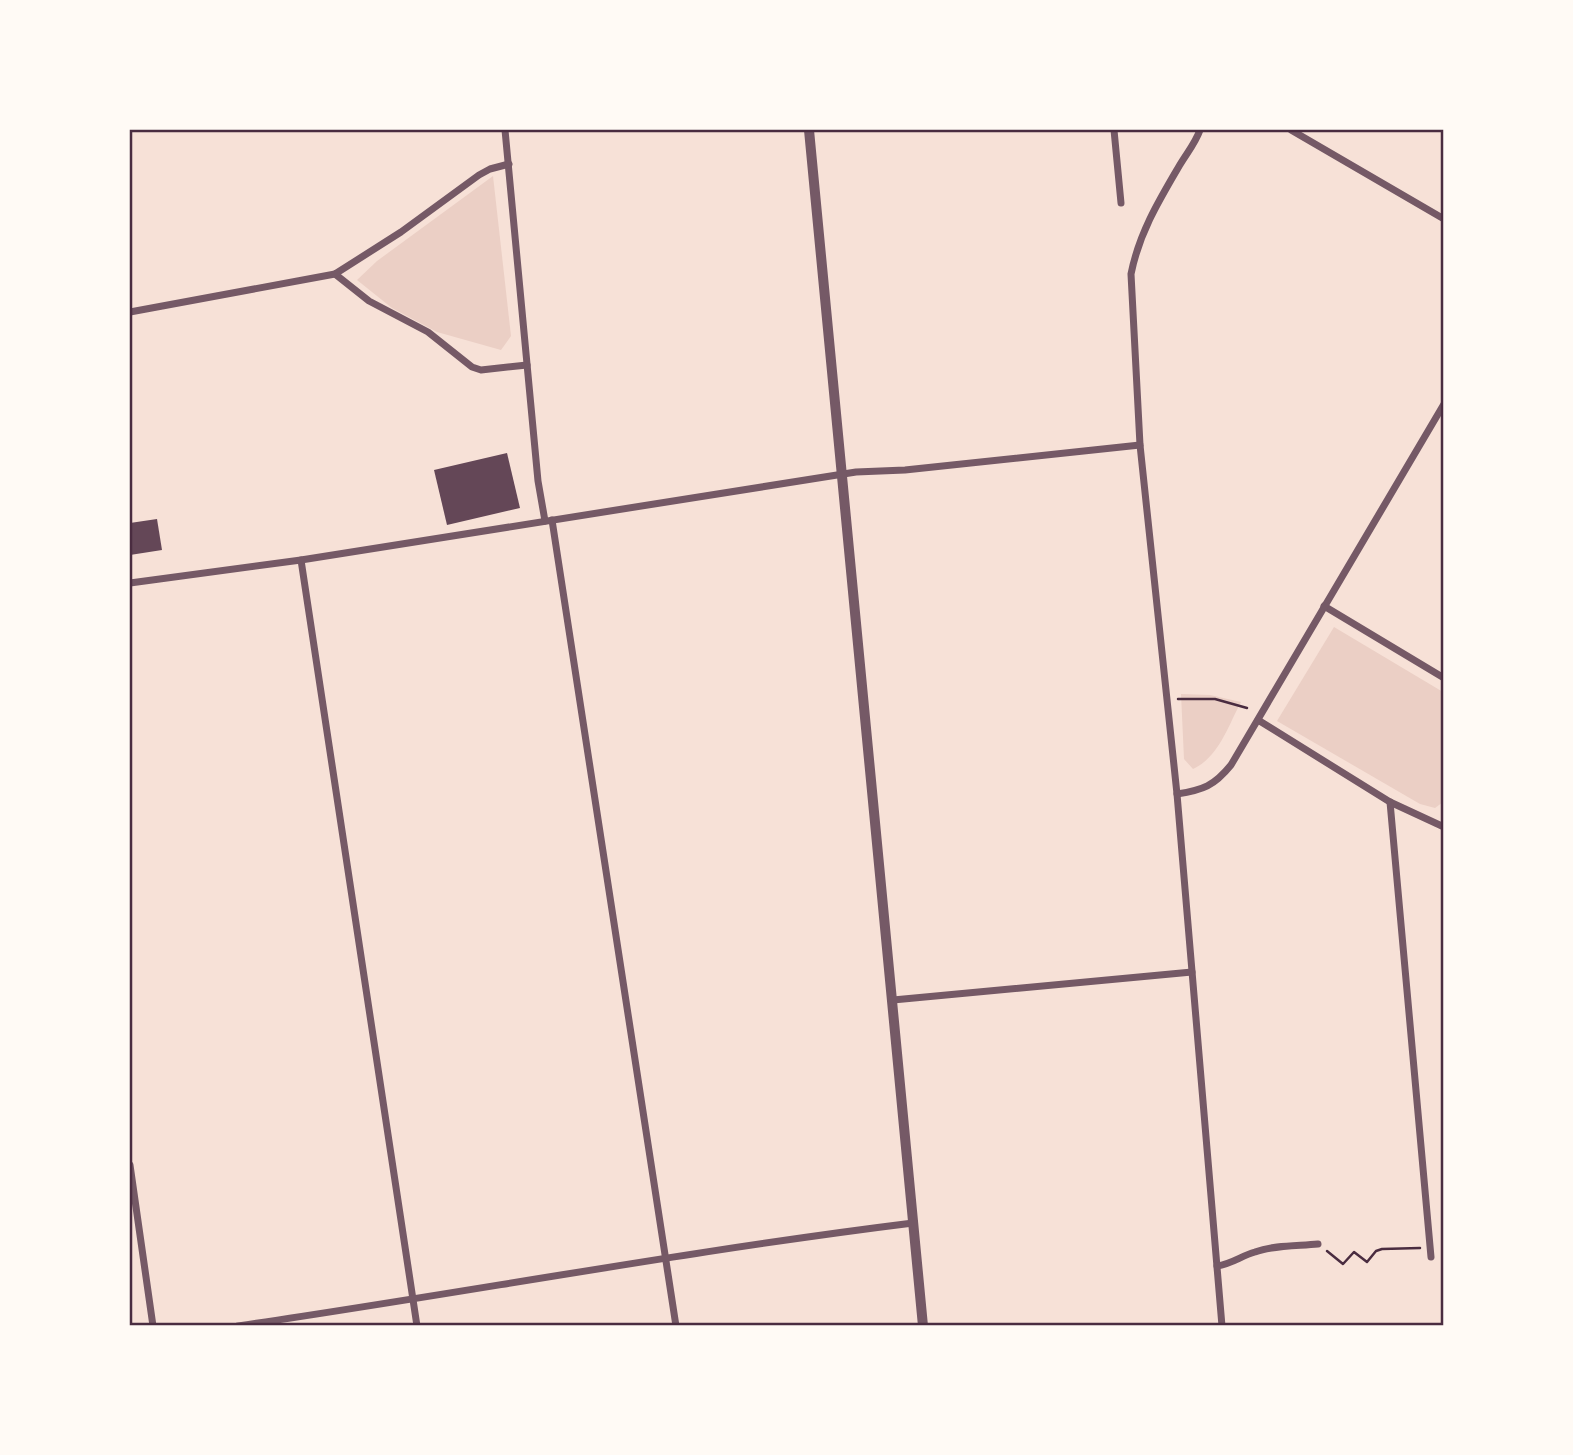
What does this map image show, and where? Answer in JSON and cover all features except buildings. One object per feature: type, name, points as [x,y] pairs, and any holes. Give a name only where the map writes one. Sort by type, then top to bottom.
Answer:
[{"type":"street","points":[[505,130],[538,481],[549,521],[676,1325]]},
{"type":"street","points":[[809,130],[923,1325]]},
{"type":"street","points":[[1114,130],[1121,203]]},
{"type":"street","points":[[1200,130],[1194,145],[1150,215],[1136,248],[1131,285],[1140,445],[1177,794],[1222,1325]]},
{"type":"street","points":[[1291,130],[1444,219]]},
{"type":"street","points":[[130,312],[335,274],[401,232],[479,175],[509,164]]},
{"type":"street","points":[[335,274],[369,301],[428,332],[472,367],[481,370],[527,365]]},
{"type":"street","points":[[1177,794],[1205,788],[1222,776],[1258,720],[1444,404]]},
{"type":"street","points":[[130,583],[301,560],[843,474],[1140,445]]},
{"type":"street","points":[[301,560],[417,1325]]},
{"type":"street","points":[[1324,606],[1444,678]]},
{"type":"street","points":[[1258,720],[1390,802],[1444,827]]},
{"type":"street","points":[[1390,802],[1431,1257]]},
{"type":"street","points":[[892,1000],[1192,972]]},
{"type":"street","points":[[130,1165],[153,1325]]},
{"type":"street","points":[[238,1325],[913,1223]]},
{"type":"street","points":[[1217,1266],[1229,1264],[1267,1248],[1319,1247]]},
{"type":"path","points":[[1167,699],[1215,699],[1247,708]]},
{"type":"path","points":[[1319,1247],[1330,1252],[1343,1264],[1354,1252],[1367,1262],[1376,1251],[1382,1249],[1430,1247]]},
{"type":"shaded area","points":[[493,176],[511,336],[501,350],[437,332],[392,308],[357,280],[377,261]]},
{"type":"shaded area","points":[[1334,627],[1443,692],[1443,802],[1435,808],[1420,804],[1277,721]]},
{"type":"shaded area","points":[[1181,694],[1210,695],[1241,702],[1216,749],[1202,764],[1193,769],[1184,759]]}]
